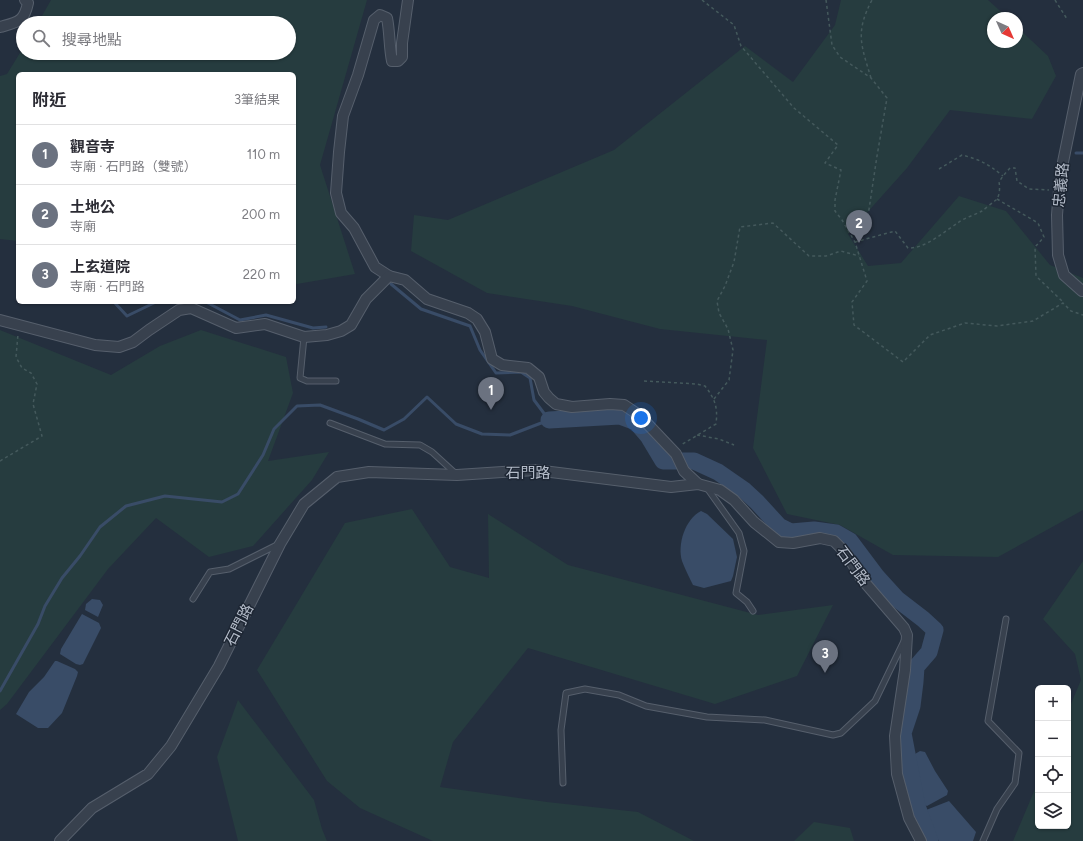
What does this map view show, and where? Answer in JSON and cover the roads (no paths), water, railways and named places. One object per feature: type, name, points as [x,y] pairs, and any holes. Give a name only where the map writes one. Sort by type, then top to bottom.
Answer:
[{"type":"street","points":[[24,16],[26,14],[28,3],[25,0]]},
{"type":"street","points":[[408,0],[402,43],[402,57],[398,61],[392,61],[390,50],[390,32],[387,18],[380,15],[374,20],[344,116],[339,152],[336,193],[341,213],[354,228],[374,267],[388,276],[405,280],[427,299],[468,313],[478,319],[485,332],[492,359],[502,365],[528,368],[534,372],[539,377],[544,392],[556,404],[572,407],[610,404],[624,405],[639,415],[676,454],[684,471],[702,485]]},
{"type":"street","points":[[0,27],[16,23]]},
{"type":"street","name":"忠義路","points":[[1082,291],[1064,275],[1058,255],[1057,215],[1066,144],[1081,74],[1083,73]]},
{"type":"street","points":[[0,320],[95,345],[119,347],[133,342],[179,310],[190,308],[236,328],[265,324],[304,337],[328,335],[341,331],[351,325],[366,299],[388,276]]},
{"type":"street","name":"石門路","points":[[60,841],[92,808],[148,774],[171,746],[219,666],[280,544],[304,504],[337,477],[369,472],[457,475],[535,470],[671,487],[702,485],[720,490],[734,500],[754,522],[779,542],[793,543],[820,538],[834,541],[846,554],[862,578],[904,628],[907,635]]},
{"type":"street","points":[[907,635],[905,670],[895,736],[897,774],[909,818],[921,841]]},
{"type":"lane","points":[[304,337],[300,378],[307,381],[336,381]]},
{"type":"lane","points":[[330,423],[385,444],[420,446],[432,452],[457,475]]},
{"type":"lane","points":[[702,485],[739,533],[744,551],[736,592],[747,602],[753,611]]},
{"type":"lane","points":[[193,599],[210,572],[229,569],[280,544]]},
{"type":"lane","points":[[983,841],[997,808],[1014,783],[1019,753],[988,721],[1006,619]]},
{"type":"lane","points":[[563,783],[561,730],[566,693],[592,690],[619,695],[646,706],[707,717],[765,720],[833,735],[841,733],[875,700],[907,635]]},
{"type":"water","points":[[701,511],[707,514],[733,539],[737,557],[731,581],[704,588],[693,585],[683,564],[681,555],[682,540],[687,526],[695,515]]},
{"type":"water","points":[[92,599],[100,600],[103,605],[98,617],[85,610],[86,604]]},
{"type":"water","points":[[82,614],[99,623],[101,628],[83,664],[80,665],[60,654],[61,649]]},
{"type":"water","points":[[55,661],[75,669],[78,672],[77,676],[62,713],[48,728],[38,728],[16,714],[29,692],[44,677]]},
{"type":"water","points":[[920,751],[925,752],[948,791],[947,795],[927,806],[922,804],[916,779],[915,754]]},
{"type":"water","points":[[949,801],[976,832],[973,841],[939,841],[929,826],[925,812],[926,810]]},
{"type":"waterway","points":[[1076,153],[1083,153]]},
{"type":"waterway","points":[[0,691],[38,624],[45,606],[62,578],[80,556],[100,527],[126,506],[165,496],[222,502],[238,494],[263,455],[274,429],[297,406],[320,405],[384,430],[404,419],[427,397],[456,424],[482,434],[510,435],[549,420],[534,400],[530,378],[521,372],[496,373],[480,350],[470,326],[421,309],[391,284]]},
{"type":"waterway","points":[[116,304],[127,316],[152,304]]},
{"type":"waterway","points":[[210,304],[240,320],[266,315],[313,328],[326,327]]},
{"type":"waterway","points":[[549,420],[620,416],[636,422],[648,436],[663,461],[694,461],[718,472],[744,490],[779,526],[791,532],[814,530],[836,533],[850,541],[877,577],[897,599],[935,630],[929,652],[916,667],[912,706],[903,733],[917,806],[930,841]]},
{"type":"place","name":"土地公","points":[[859,243]]},
{"type":"place","name":"觀音寺","points":[[491,410]]},
{"type":"place","name":"上玄道院","points":[[825,673]]}]
